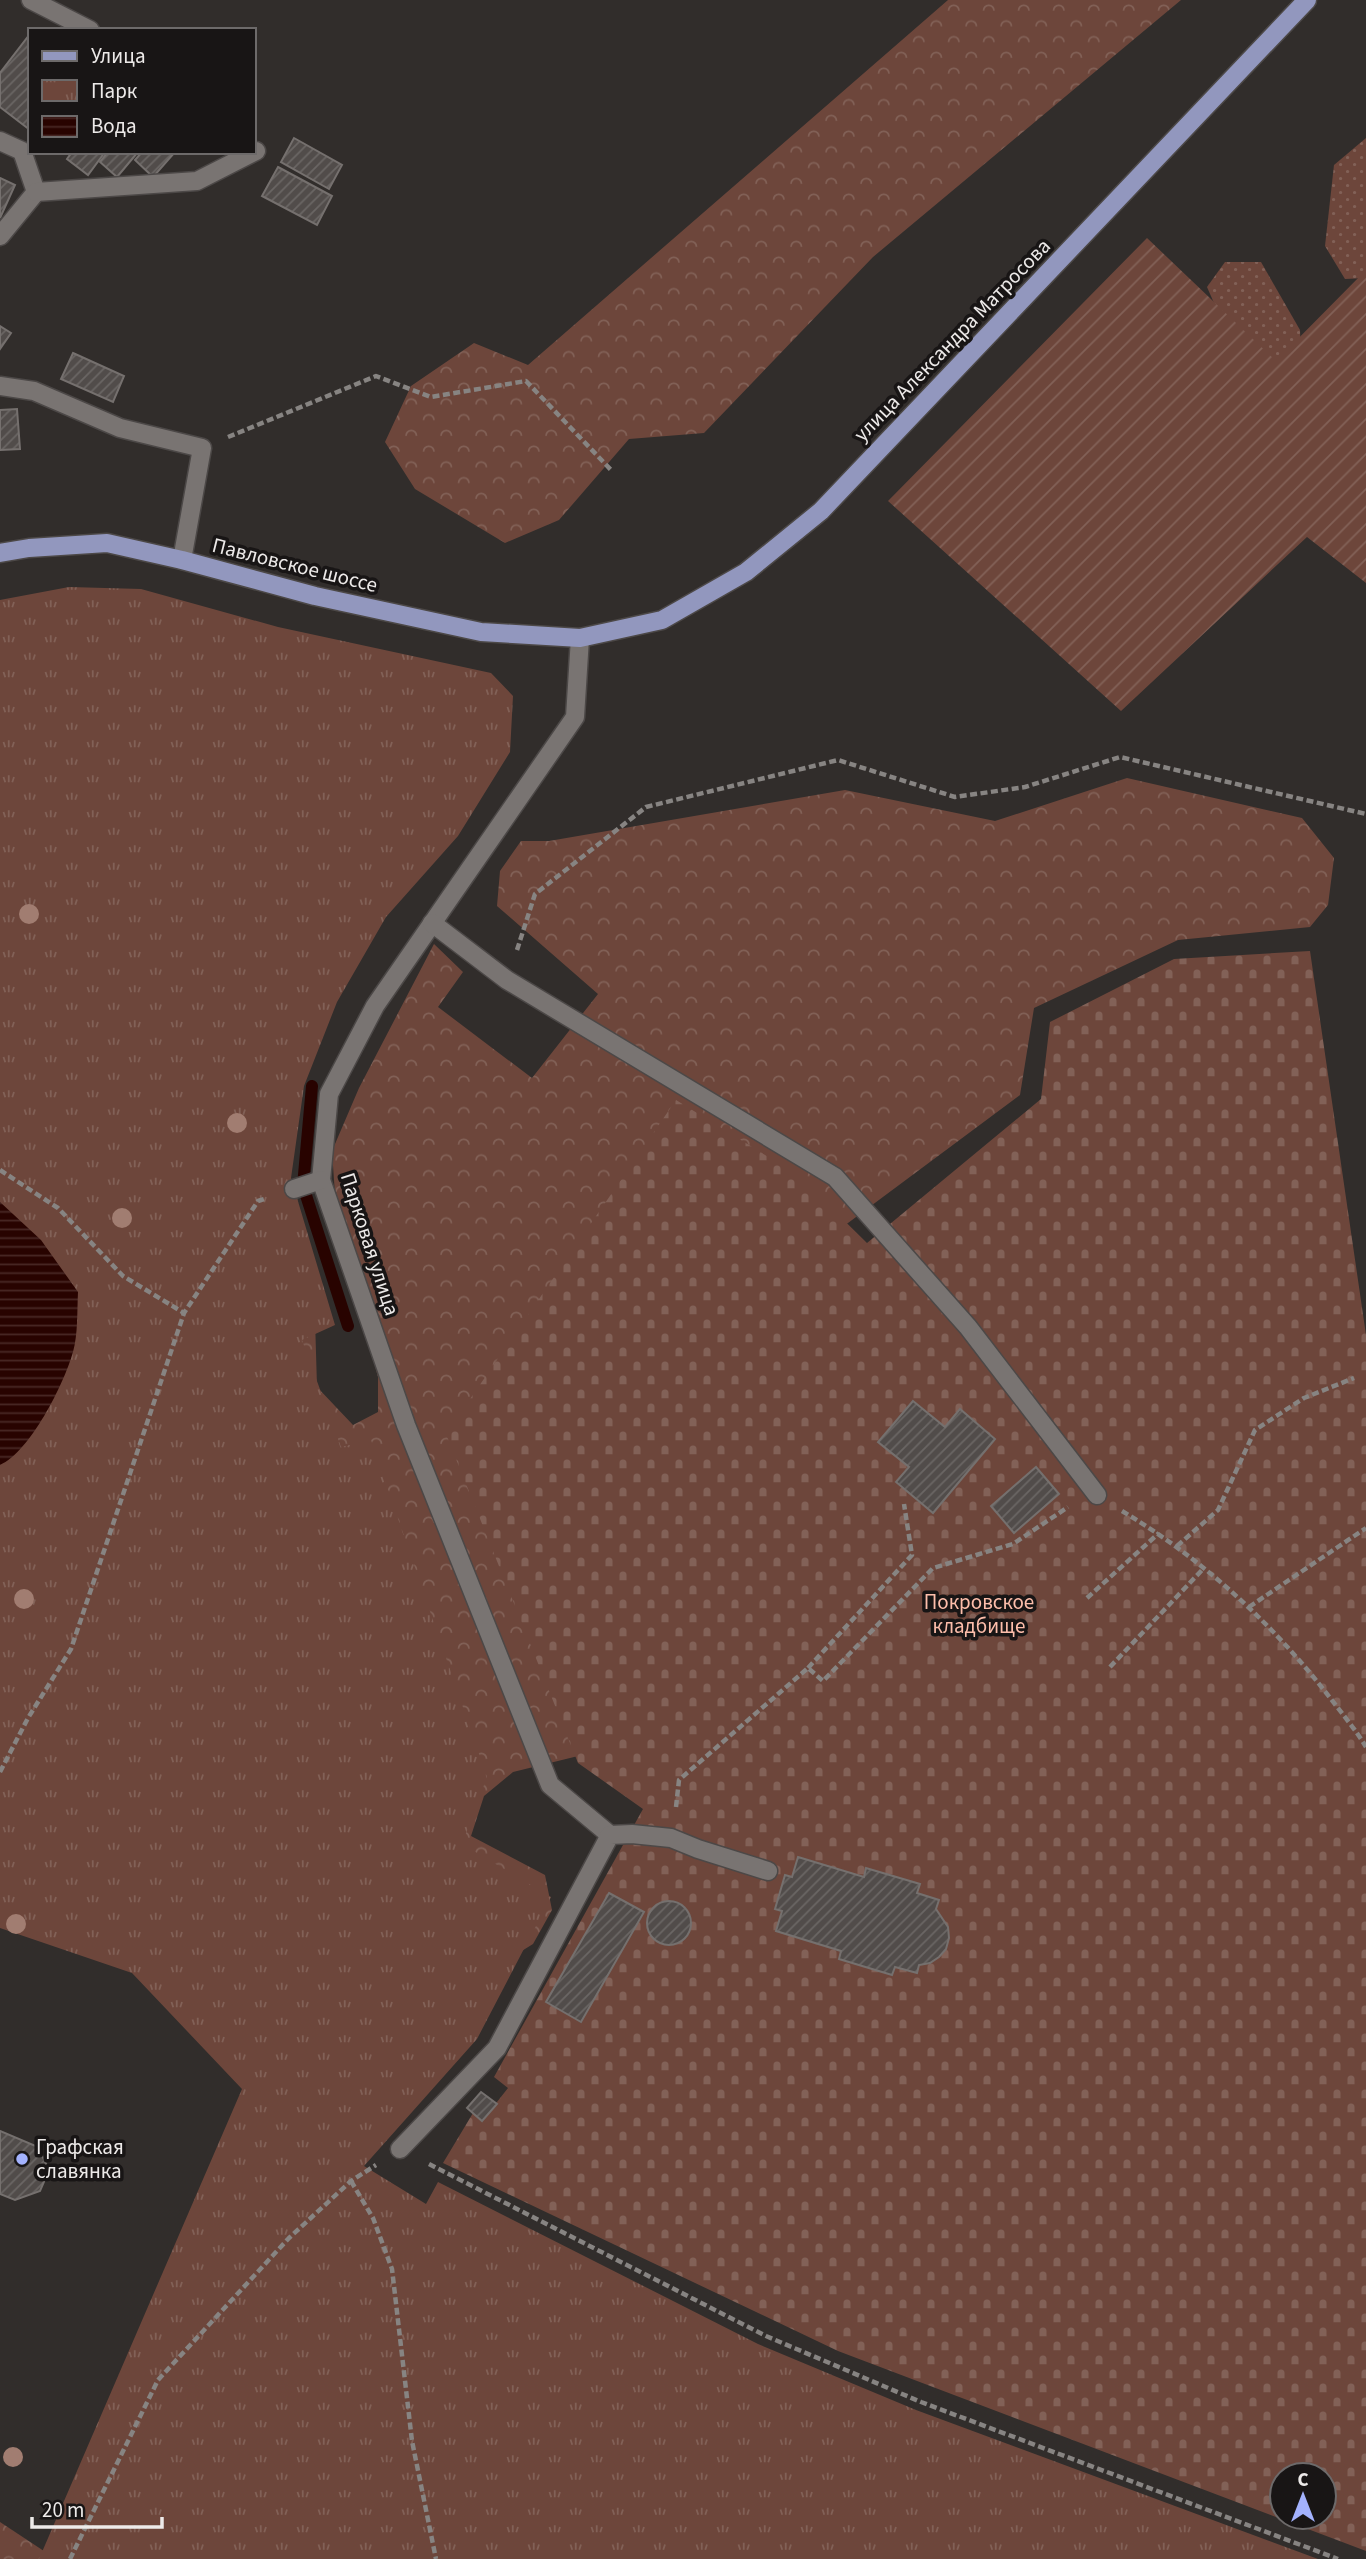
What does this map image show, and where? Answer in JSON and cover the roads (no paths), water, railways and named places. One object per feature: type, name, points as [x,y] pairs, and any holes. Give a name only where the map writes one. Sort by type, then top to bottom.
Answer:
[{"type":"main road","name":"улица Александра Матросова","points":[[580,638],[662,620],[746,572],[821,511],[1307,0]]},
{"type":"main road","name":"Павловское шоссе","points":[[0,553],[29,548],[107,543],[315,596],[481,632],[580,638]]},
{"type":"street","points":[[30,0],[86,28]]},
{"type":"street","points":[[0,141],[22,151],[36,192]]},
{"type":"street","points":[[0,236],[36,192],[198,181],[250,154]]},
{"type":"street","points":[[0,386],[34,391],[120,428],[202,447],[182,560]]},
{"type":"street","name":"Парковая улица","points":[[580,638],[575,717],[375,1006],[329,1094],[308,1185],[550,1785],[610,1835]]},
{"type":"street","points":[[432,923],[507,980],[835,1177],[968,1326],[1097,1495]]},
{"type":"street","points":[[400,2149],[496,2048],[610,1835],[671,1838],[768,1871]]},
{"type":"water","points":[[0,1202],[41,1240],[78,1292],[77,1330],[69,1366],[34,1432],[11,1458],[0,1465]]},
{"type":"waterway","points":[[312,1086],[303,1186],[348,1326]]},
{"type":"place","name":"Графская славянка","points":[[22,2159]]},
{"type":"park label","name":"Покровское кладбище","points":[[979,1614]]}]
